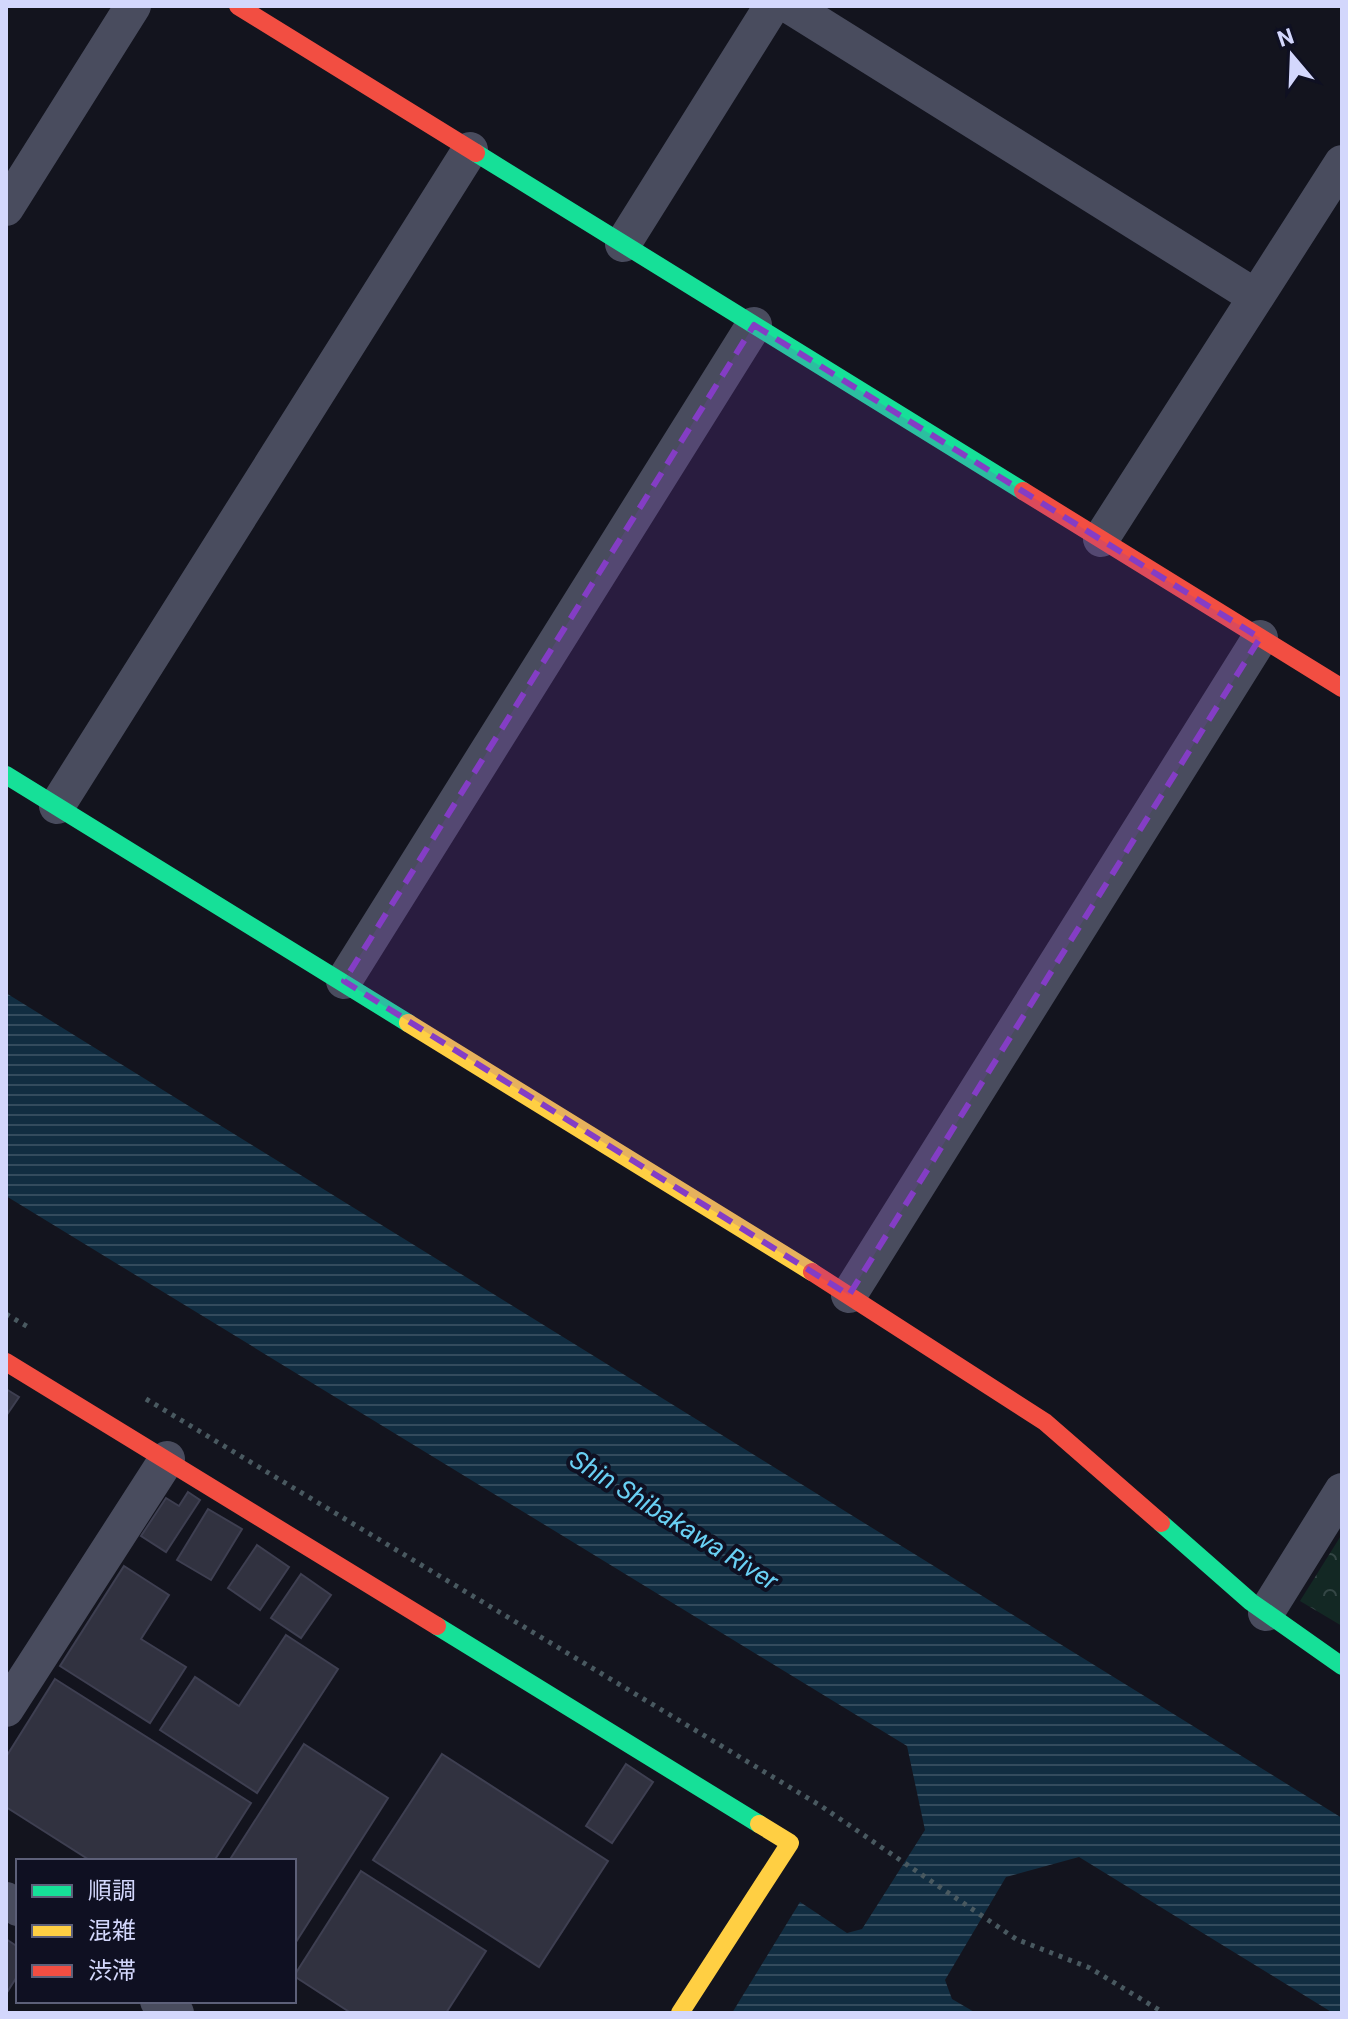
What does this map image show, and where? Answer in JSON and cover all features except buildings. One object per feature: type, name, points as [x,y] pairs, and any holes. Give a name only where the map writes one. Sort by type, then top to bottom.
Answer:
[{"type":"street","points":[[6,208],[133,6]]},
{"type":"street","points":[[238,6],[1342,688]]},
{"type":"street","points":[[623,244],[772,6]]},
{"type":"street","points":[[790,6],[1256,297]]},
{"type":"street","points":[[57,806],[470,150]]},
{"type":"street","points":[[1101,539],[1342,163]]},
{"type":"street","points":[[344,981],[754,325]]},
{"type":"street","points":[[849,1295],[1260,638]]},
{"type":"street","points":[[6,775],[849,1295],[1045,1422],[1266,1613],[1342,1666]]},
{"type":"street","points":[[6,1362],[790,1843],[680,2013]]},
{"type":"street","points":[[6,1709],[167,1459]]},
{"type":"street","points":[[1266,1613],[1342,1491]]},
{"type":"path","points":[[6,1314],[33,1331]]},
{"type":"path","points":[[141,1396],[821,1806],[1016,1939],[1090,1968],[1164,2013]]},
{"type":"highlighted area","points":[[754,325],[1260,638],[849,1295],[344,981]]},
{"type":"green space","points":[[1342,1534],[1342,1626],[1300,1601]]},
{"type":"water","name":"Shin Shibakawa River","points":[[6,993],[1342,1818],[1342,2013],[1333,2013],[1079,1857],[1006,1877],[945,1980],[952,1999],[976,2013],[732,2013],[800,1902],[847,1933],[862,1929],[925,1830],[907,1746],[6,1196]]},
{"type":"traffic: fast","points":[[476,153],[1023,491]]},
{"type":"traffic: fast","points":[[6,775],[408,1023]]},
{"type":"traffic: fast","points":[[1161,1523],[1251,1602],[1342,1666]]},
{"type":"traffic: fast","points":[[437,1626],[759,1824]]},
{"type":"traffic: slow","points":[[408,1023],[812,1272]]},
{"type":"traffic: slow","points":[[680,2013],[790,1843],[759,1824]]},
{"type":"traffic: jam","points":[[238,6],[476,153]]},
{"type":"traffic: jam","points":[[1023,491],[1342,688]]},
{"type":"traffic: jam","points":[[812,1272],[1045,1422],[1161,1523]]},
{"type":"traffic: jam","points":[[6,1362],[437,1626]]}]
